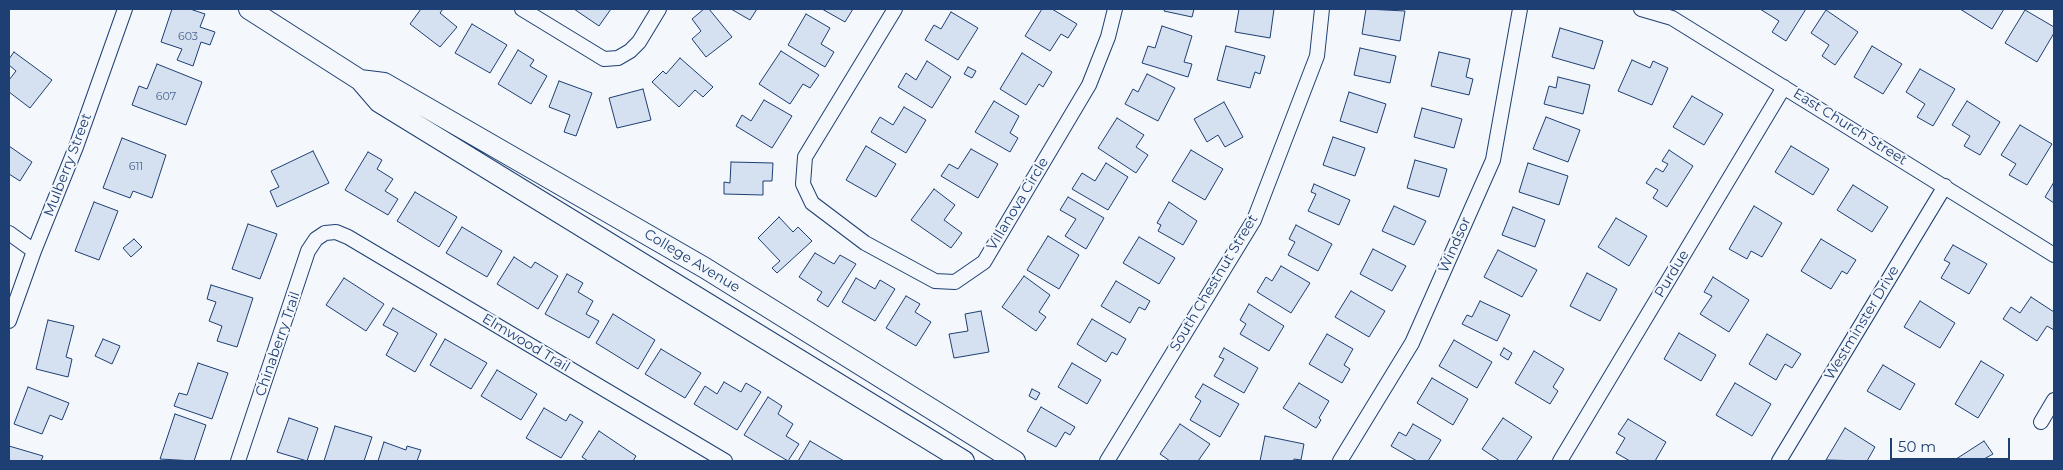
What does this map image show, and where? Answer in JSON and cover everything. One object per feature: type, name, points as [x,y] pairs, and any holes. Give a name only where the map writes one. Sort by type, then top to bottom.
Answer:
[{"type":"main road","name":"College Avenue","points":[[248,9],[360,80],[379,102],[964,461]]},
{"type":"main road","name":"College Avenue","points":[[360,80],[384,83],[672,249],[1015,461]]},
{"type":"street","name":"Mulberry Street","points":[[9,321],[34,251],[76,147],[124,9]]},
{"type":"street","points":[[522,9],[604,59],[618,58],[630,51],[639,42],[659,9]]},
{"type":"street","name":"Villanova Circle","points":[[895,9],[806,157],[803,184],[812,203],[865,243],[935,281],[955,282],[984,262],[1089,85],[1108,37],[1115,9]]},
{"type":"street","name":"South Chestnut Street","points":[[1107,461],[1254,220],[1316,56],[1322,9]]},
{"type":"street","name":"Windsor","points":[[1340,461],[1350,440],[1412,343],[1493,160],[1520,9]]},
{"type":"street","name":"East Church Street","points":[[1642,9],[1672,18],[2054,254]]},
{"type":"street","name":"Purdue","points":[[1560,461],[1784,86]]},
{"type":"street","name":"Westminster Drive","points":[[1780,461],[1946,186]]},
{"type":"street","name":"Elmwood Trail","points":[[325,233],[336,232],[348,237],[725,461]]},
{"type":"street","points":[[9,233],[34,251]]},
{"type":"street","name":"Chinaberry Trail","points":[[238,461],[308,251],[316,239],[325,233]]},
{"type":"street","points":[[2041,422],[2054,400]]},
{"type":"building","points":[[172,9],[190,9],[205,14],[200,27],[215,32],[210,45],[201,42],[193,66],[177,60],[182,49],[161,42]]},
{"type":"building","points":[[421,9],[443,9],[440,13],[457,27],[440,47],[410,24]]},
{"type":"building","points":[[574,9],[611,9],[599,26]]},
{"type":"building","points":[[704,9],[709,9],[732,37],[706,57],[692,39],[701,31],[692,19]]},
{"type":"building","points":[[731,9],[757,9],[750,20]]},
{"type":"building","points":[[822,9],[853,9],[845,22]]},
{"type":"building","points":[[1042,9],[1052,9],[1077,24],[1068,38],[1061,34],[1050,51],[1025,36]]},
{"type":"building","points":[[1165,9],[1194,9],[1192,17],[1164,11]]},
{"type":"building","points":[[1239,9],[1274,9],[1270,38],[1235,32]]},
{"type":"building","points":[[1366,9],[1405,11],[1400,41],[1362,34]]},
{"type":"building","points":[[1760,9],[1806,9],[1786,41],[1772,32],[1779,21]]},
{"type":"building","points":[[1960,9],[2004,9],[1992,29]]},
{"type":"building","points":[[1826,10],[1858,32],[1835,65],[1822,56],[1829,45],[1811,33]]},
{"type":"building","points":[[2025,10],[2054,27],[2054,33],[2037,62],[2005,43]]},
{"type":"building","points":[[951,12],[978,28],[958,60],[925,40],[934,25],[941,29]]},
{"type":"building","points":[[806,14],[830,28],[821,44],[834,52],[825,67],[788,45]]},
{"type":"building","points":[[472,24],[507,45],[490,73],[455,53]]},
{"type":"building","points":[[1162,26],[1192,36],[1184,62],[1192,64],[1188,77],[1142,63],[1148,46],[1155,48]]},
{"type":"building","points":[[1560,28],[1603,41],[1594,69],[1552,57]]},
{"type":"building","points":[[1226,46],[1265,56],[1260,74],[1255,72],[1250,88],[1217,80]]},
{"type":"building","points":[[1872,46],[1902,64],[1883,94],[1854,77]]},
{"type":"building","points":[[1360,48],[1396,56],[1390,83],[1354,75]]},
{"type":"building","points":[[518,50],[534,60],[530,66],[547,76],[531,104],[498,84]]},
{"type":"building","points":[[781,51],[819,75],[810,88],[803,84],[790,104],[759,84]]},
{"type":"building","points":[[14,52],[52,80],[30,108],[9,92],[9,80],[16,71],[9,65],[9,59]]},
{"type":"building","points":[[1439,52],[1470,59],[1466,77],[1473,79],[1469,95],[1431,86]]},
{"type":"building","points":[[1022,53],[1052,72],[1043,87],[1039,84],[1026,105],[1000,89]]},
{"type":"building","points":[[680,58],[713,87],[703,97],[695,90],[679,107],[652,82],[663,71],[666,74]]},
{"type":"building","points":[[1632,60],[1650,68],[1653,61],[1668,68],[1652,105],[1618,91]]},
{"type":"building","points":[[927,61],[951,77],[932,108],[898,87],[906,73],[916,80]]},
{"type":"building","points":[[157,64],[202,82],[186,125],[132,105],[139,86],[147,89]]},
{"type":"building","points":[[968,67],[976,71],[972,78],[964,74]]},
{"type":"building","points":[[1920,69],[1955,89],[1933,126],[1917,117],[1925,104],[1906,92]]},
{"type":"building","points":[[1147,74],[1175,88],[1158,121],[1125,104],[1133,89],[1138,92]]},
{"type":"building","points":[[1558,77],[1590,85],[1583,114],[1544,104],[1549,86],[1556,88]]},
{"type":"building","points":[[559,81],[592,93],[576,136],[564,132],[570,115],[549,107]]},
{"type":"building","points":[[643,89],[651,120],[617,128],[609,98]]},
{"type":"building","points":[[1349,92],[1386,104],[1377,133],[1340,121]]},
{"type":"building","points":[[1692,96],[1723,114],[1704,145],[1673,127]]},
{"type":"building","points":[[764,100],[792,116],[772,148],[736,126],[742,115],[751,121]]},
{"type":"building","points":[[994,101],[1019,116],[1010,133],[1018,138],[1010,152],[975,132]]},
{"type":"building","points":[[1967,101],[2000,122],[1980,155],[1964,146],[1970,136],[1952,125]]},
{"type":"building","points":[[1224,102],[1243,137],[1225,147],[1218,135],[1207,142],[1194,119]]},
{"type":"building","points":[[904,107],[926,120],[906,153],[871,132],[880,117],[893,125]]},
{"type":"building","points":[[1422,108],[1462,119],[1454,148],[1414,137]]},
{"type":"building","points":[[1546,117],[1580,130],[1568,162],[1533,149]]},
{"type":"building","points":[[1117,118],[1144,135],[1136,147],[1148,155],[1136,173],[1098,148]]},
{"type":"building","points":[[2020,125],[2052,144],[2027,185],[2009,175],[2016,164],[2001,155]]},
{"type":"building","points":[[1333,137],[1365,148],[1355,176],[1323,165]]},
{"type":"building","points":[[122,138],[166,155],[152,198],[133,191],[130,198],[103,188]]},
{"type":"building","points":[[9,146],[32,162],[20,181],[9,174]]},
{"type":"building","points":[[866,146],[896,164],[876,197],[846,180]]},
{"type":"building","points":[[1791,146],[1829,169],[1813,195],[1775,172]]},
{"type":"building","points":[[971,149],[998,164],[978,198],[941,176],[949,164],[958,169]]},
{"type":"building","points":[[1191,150],[1223,169],[1205,200],[1172,181]]},
{"type":"building","points":[[1669,150],[1693,166],[1667,207],[1653,198],[1658,190],[1646,183],[1656,168],[1663,172],[1668,164],[1662,161]]},
{"type":"building","points":[[313,151],[329,183],[277,207],[270,191],[279,187],[271,171]]},
{"type":"building","points":[[368,152],[382,160],[377,169],[393,179],[385,191],[398,199],[388,215],[345,190]]},
{"type":"building","points":[[1415,160],[1447,169],[1439,197],[1407,188]]},
{"type":"building","points":[[731,162],[773,163],[772,181],[763,181],[763,195],[724,194],[724,182],[730,183]]},
{"type":"building","points":[[1106,163],[1128,177],[1108,210],[1072,189],[1082,173],[1095,181]]},
{"type":"building","points":[[1528,163],[1568,176],[1559,205],[1519,192]]},
{"type":"building","points":[[2054,182],[2054,203],[2045,197]]},
{"type":"building","points":[[1314,184],[1350,200],[1339,225],[1308,211],[1316,194],[1311,192]]},
{"type":"building","points":[[1853,185],[1888,207],[1872,232],[1837,210]]},
{"type":"building","points":[[934,189],[955,205],[944,220],[962,233],[951,248],[911,220]]},
{"type":"building","points":[[415,192],[457,217],[439,247],[397,221]]},
{"type":"building","points":[[1068,197],[1104,218],[1086,249],[1065,236],[1076,219],[1060,210]]},
{"type":"building","points":[[94,202],[118,211],[99,260],[75,251]]},
{"type":"building","points":[[1169,202],[1197,221],[1183,245],[1158,231],[1161,225],[1157,223]]},
{"type":"building","points":[[1394,206],[1426,221],[1414,245],[1382,231]]},
{"type":"building","points":[[1754,206],[1782,223],[1762,257],[1751,251],[1747,259],[1729,249]]},
{"type":"building","points":[[1513,207],[1545,220],[1535,247],[1502,235]]},
{"type":"building","points":[[779,217],[793,232],[798,227],[812,241],[777,273],[772,268],[780,261],[758,238]]},
{"type":"building","points":[[1616,218],[1647,236],[1629,266],[1598,247]]},
{"type":"building","points":[[248,224],[277,234],[260,279],[232,269]]},
{"type":"building","points":[[1296,225],[1332,244],[1318,271],[1288,255],[1295,242],[1289,239]]},
{"type":"building","points":[[462,227],[502,251],[487,277],[446,253]]},
{"type":"building","points":[[1048,236],[1079,255],[1059,289],[1027,270]]},
{"type":"building","points":[[1139,237],[1175,258],[1159,284],[1123,263]]},
{"type":"building","points":[[134,239],[142,247],[131,257],[123,248]]},
{"type":"building","points":[[1821,239],[1856,260],[1847,274],[1842,271],[1831,289],[1801,271]]},
{"type":"building","points":[[1953,245],[1987,264],[1969,294],[1941,278],[1950,263],[1944,260]]},
{"type":"building","points":[[1373,249],[1406,266],[1392,291],[1360,274]]},
{"type":"building","points":[[1498,250],[1537,270],[1522,297],[1484,277]]},
{"type":"building","points":[[815,253],[834,264],[840,255],[856,264],[828,307],[817,300],[822,292],[799,277]]},
{"type":"building","points":[[514,257],[531,268],[535,262],[558,276],[538,309],[497,284]]},
{"type":"building","points":[[1281,266],[1310,283],[1291,313],[1257,292],[1266,277],[1272,281]]},
{"type":"building","points":[[1587,273],[1617,289],[1600,321],[1570,306]]},
{"type":"building","points":[[567,274],[583,283],[578,292],[593,301],[586,314],[599,321],[589,338],[545,314]]},
{"type":"building","points":[[1024,276],[1050,295],[1039,312],[1046,317],[1036,331],[1002,307]]},
{"type":"building","points":[[1713,277],[1749,300],[1729,332],[1700,314],[1712,296],[1704,292]]},
{"type":"building","points":[[344,278],[384,304],[366,331],[326,305]]},
{"type":"building","points":[[856,278],[875,289],[880,280],[895,289],[875,321],[842,302]]},
{"type":"building","points":[[1116,281],[1150,301],[1145,310],[1139,307],[1130,323],[1101,306]]},
{"type":"building","points":[[211,285],[253,298],[237,347],[217,341],[222,326],[209,321],[216,302],[207,299]]},
{"type":"building","points":[[1351,291],[1385,311],[1369,337],[1335,317]]},
{"type":"building","points":[[906,296],[920,304],[915,312],[931,322],[916,346],[886,328]]},
{"type":"building","points":[[2031,297],[2054,312],[2054,330],[2047,326],[2037,341],[2003,319],[2011,307],[2020,313]]},
{"type":"building","points":[[1480,301],[1510,315],[1497,341],[1462,324],[1467,315],[1472,317]]},
{"type":"building","points":[[1920,301],[1955,323],[1940,348],[1904,327]]},
{"type":"building","points":[[1249,304],[1284,326],[1269,351],[1240,334],[1246,324],[1240,320]]},
{"type":"building","points":[[393,308],[437,334],[415,372],[386,355],[398,333],[383,325]]},
{"type":"building","points":[[981,311],[989,352],[954,358],[949,334],[968,331],[965,314]]},
{"type":"building","points":[[613,314],[655,340],[638,369],[596,343]]},
{"type":"building","points":[[1092,319],[1126,339],[1117,355],[1112,352],[1106,362],[1077,344]]},
{"type":"building","points":[[48,320],[74,326],[66,357],[72,359],[68,377],[36,369]]},
{"type":"building","points":[[1679,333],[1716,355],[1701,381],[1664,359]]},
{"type":"building","points":[[1327,334],[1353,349],[1344,365],[1350,369],[1342,383],[1309,364]]},
{"type":"building","points":[[1767,334],[1801,354],[1792,368],[1785,364],[1776,380],[1749,364]]},
{"type":"building","points":[[103,339],[120,346],[112,364],[95,356]]},
{"type":"building","points":[[445,339],[487,363],[471,389],[430,365]]},
{"type":"building","points":[[1454,340],[1492,362],[1477,388],[1439,366]]},
{"type":"building","points":[[1224,348],[1258,368],[1244,393],[1214,376],[1224,359],[1219,357]]},
{"type":"building","points":[[1504,348],[1512,353],[1508,360],[1500,355]]},
{"type":"building","points":[[661,349],[701,373],[685,398],[645,374]]},
{"type":"building","points":[[1534,351],[1564,369],[1553,387],[1558,391],[1550,404],[1515,383]]},
{"type":"building","points":[[1981,361],[2004,375],[1978,418],[1955,404]]},
{"type":"building","points":[[198,363],[228,373],[212,419],[174,406],[179,393],[187,395]]},
{"type":"building","points":[[1072,363],[1101,380],[1087,404],[1058,387]]},
{"type":"building","points":[[1883,365],[1915,384],[1900,410],[1867,391]]},
{"type":"building","points":[[497,370],[537,394],[521,420],[481,396]]},
{"type":"building","points":[[1432,378],[1468,399],[1453,425],[1417,403]]},
{"type":"building","points":[[724,382],[741,392],[746,383],[761,392],[737,430],[694,404],[705,386],[717,394]]},
{"type":"building","points":[[1299,383],[1329,401],[1319,418],[1321,420],[1316,428],[1283,408]]},
{"type":"building","points":[[1735,383],[1771,404],[1752,436],[1716,415]]},
{"type":"building","points":[[1203,384],[1239,404],[1220,437],[1190,420],[1201,401],[1195,397]]},
{"type":"building","points":[[28,387],[69,403],[62,420],[50,415],[42,434],[14,424]]},
{"type":"building","points":[[1032,389],[1040,393],[1036,400],[1029,396]]},
{"type":"building","points":[[768,397],[782,406],[778,414],[793,424],[786,436],[799,444],[788,461],[744,435]]},
{"type":"building","points":[[1041,407],[1075,427],[1070,435],[1065,432],[1056,447],[1027,431]]},
{"type":"building","points":[[544,408],[566,421],[570,414],[583,422],[561,458],[526,438]]},
{"type":"building","points":[[175,414],[206,425],[194,461],[160,459]]},
{"type":"building","points":[[289,418],[318,428],[307,461],[277,452]]},
{"type":"building","points":[[1503,418],[1532,437],[1516,461],[1500,461],[1482,449]]},
{"type":"building","points":[[1628,419],[1666,442],[1655,461],[1630,461],[1616,453],[1625,438],[1618,434]]},
{"type":"building","points":[[1180,424],[1210,444],[1198,461],[1170,461],[1160,454]]},
{"type":"building","points":[[1413,424],[1441,440],[1428,461],[1417,461],[1391,446],[1399,432],[1406,436]]},
{"type":"building","points":[[335,426],[372,437],[364,461],[324,461]]},
{"type":"building","points":[[1845,428],[1875,447],[1867,461],[1826,460]]},
{"type":"building","points":[[599,431],[636,456],[633,461],[588,461],[582,457]]},
{"type":"building","points":[[1265,436],[1304,444],[1301,460],[1260,461]]},
{"type":"building","points":[[810,441],[844,461],[798,461]]},
{"type":"building","points":[[1984,441],[1993,454],[1984,459],[1986,461],[1953,461]]},
{"type":"building","points":[[384,442],[406,450],[407,446],[421,450],[417,461],[378,461]]},
{"type":"building","points":[[9,446],[43,456],[41,461],[9,461]]}]
